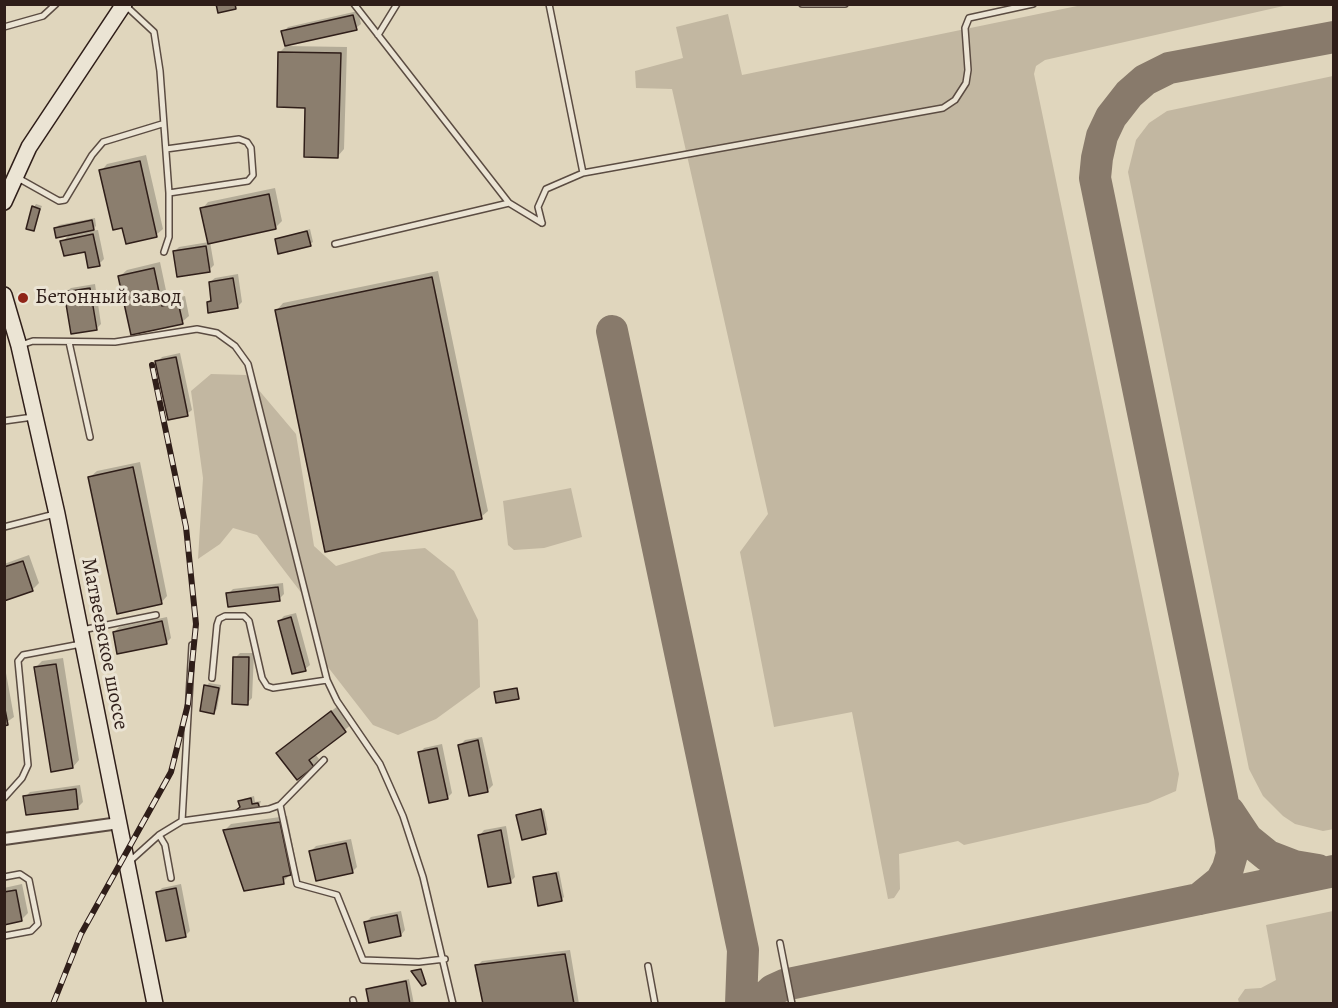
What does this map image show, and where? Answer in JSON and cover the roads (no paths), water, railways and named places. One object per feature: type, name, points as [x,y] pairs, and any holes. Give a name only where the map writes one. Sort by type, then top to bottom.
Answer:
[{"type":"main road","points":[[4,202],[29,147],[124,4]]},
{"type":"main road","name":"Матвеевское шоссе","points":[[4,295],[19,346],[57,514],[155,1004]]},
{"type":"street","points":[[4,838],[119,823]]},
{"type":"lane","points":[[4,27],[42,16],[56,4]]},
{"type":"lane","points":[[124,4],[153,32],[160,71],[162,124],[169,193],[169,237],[164,252]]},
{"type":"lane","points":[[354,4],[508,203],[542,223],[539,200],[546,189],[582,173],[943,108],[955,100],[966,83],[968,70],[965,28],[969,18],[1033,4]]},
{"type":"lane","points":[[378,35],[397,4]]},
{"type":"lane","points":[[549,4],[582,173]]},
{"type":"lane","points":[[802,4],[832,7],[845,4]]},
{"type":"lane","points":[[15,176],[39,192],[59,201],[65,200],[92,154],[103,142],[162,124]]},
{"type":"lane","points":[[166,149],[239,139],[247,142],[251,147],[253,175],[248,181],[169,193]]},
{"type":"lane","points":[[334,244],[508,203]]},
{"type":"lane","points":[[19,346],[33,341],[115,342],[197,329],[217,333],[235,346],[248,364],[327,680],[337,701],[380,764],[404,816],[444,959],[453,1004]]},
{"type":"lane","points":[[69,342],[90,437]]},
{"type":"lane","points":[[4,422],[35,417]]},
{"type":"lane","points":[[4,526],[57,514]]},
{"type":"lane","points":[[4,798],[22,778],[28,765],[18,661],[23,655],[156,615]]},
{"type":"lane","points":[[212,678],[217,625],[225,616],[244,616],[249,621],[262,678],[267,686],[273,688],[327,680]]},
{"type":"lane","points":[[182,821],[192,645]]},
{"type":"lane","points":[[126,865],[159,835],[182,821],[269,809],[280,805],[324,760]]},
{"type":"lane","points":[[280,805],[297,884],[337,895],[363,960],[419,962],[444,959]]},
{"type":"lane","points":[[159,835],[165,845],[171,878]]},
{"type":"lane","points":[[4,877],[20,874],[28,880],[38,924],[31,931],[4,936]]},
{"type":"lane","points":[[780,943],[792,1004]]},
{"type":"lane","points":[[648,966],[655,1004]]},
{"type":"railway","points":[[53,1004],[81,934],[171,772],[188,704],[196,624],[186,527],[152,365]]},
{"type":"place","name":"Бетонный завод","points":[[23,298]]}]
